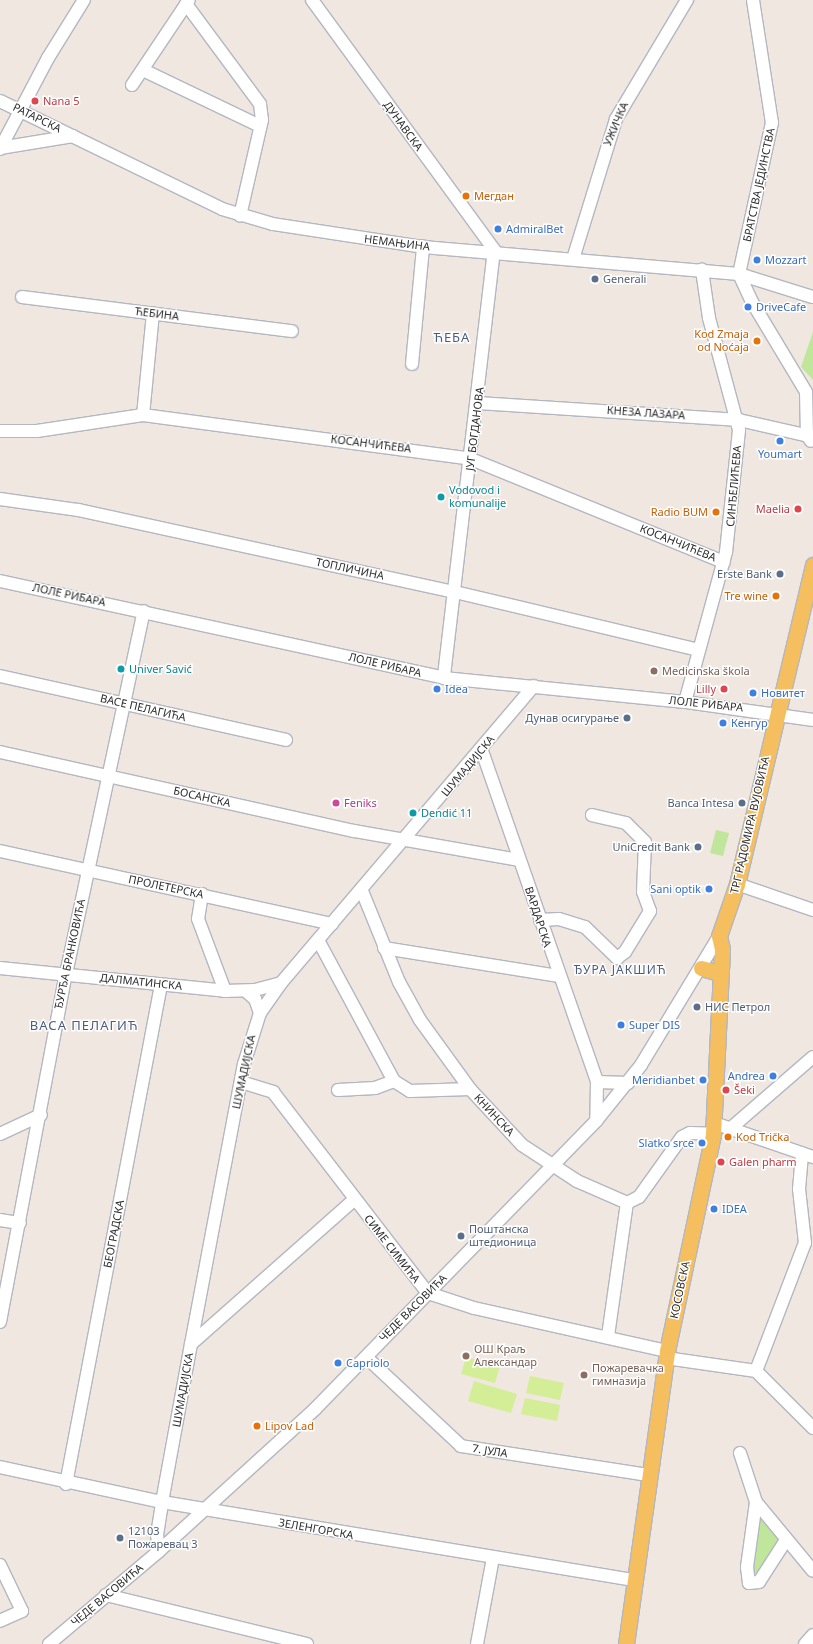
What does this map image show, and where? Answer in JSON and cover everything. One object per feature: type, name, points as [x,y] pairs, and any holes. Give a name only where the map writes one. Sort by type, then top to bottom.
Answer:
[{"type":"main road","name":"ТРГ РАДОМИРА ВУЈОВИЋА","points":[[719,936],[737,884],[776,712],[813,565]]},
{"type":"main road","name":"КОСОВСКА","points":[[626,1644],[633,1580],[666,1354],[714,1128],[722,942],[719,936]]},
{"type":"main road","points":[[701,968],[720,973]]},
{"type":"street","points":[[0,148],[19,110],[84,0]]},
{"type":"street","name":"ДУНАВСКА","points":[[312,0],[494,252]]},
{"type":"street","name":"УЖИЧКА","points":[[573,259],[616,119],[687,0]]},
{"type":"street","name":"БРАТСТВА ЈЕДИНСТВА","points":[[739,274],[772,124],[753,0]]},
{"type":"street","points":[[132,85],[187,2],[258,97],[260,126],[240,216]]},
{"type":"street","points":[[143,70],[260,126]]},
{"type":"street","name":"РАТАРСКА","points":[[0,101],[73,136]]},
{"type":"street","points":[[0,148],[73,136]]},
{"type":"street","name":"НЕМАЊИНА","points":[[73,136],[240,216],[314,232],[423,247],[739,274],[813,297]]},
{"type":"street","points":[[412,364],[423,247]]},
{"type":"street","name":"ЈУГ БОГДАНОВА","points":[[444,678],[478,403],[494,252]]},
{"type":"street","name":"СИНЂЕЛИЋЕВА","points":[[685,702],[698,650],[724,562],[739,420],[709,318],[702,270]]},
{"type":"street","points":[[739,274],[752,302],[806,392],[811,438]]},
{"type":"street","name":"ЋЕБИНА","points":[[22,297],[292,331]]},
{"type":"street","points":[[143,415],[154,313]]},
{"type":"street","name":"КНЕЗА ЛАЗАРА","points":[[478,403],[739,420],[811,438]]},
{"type":"street","name":"КОСАНЧИЋЕВА","points":[[0,431],[37,431],[143,415],[471,459],[724,562]]},
{"type":"street","name":"ТОПЛИЧИНА","points":[[0,499],[78,510],[455,592],[698,650]]},
{"type":"street","name":"ЛОЛЕ РИБАРА","points":[[0,581],[144,611],[444,678],[534,686],[776,712],[813,720]]},
{"type":"street","name":"ЂУРЂА БРАНКОВИЋА","points":[[0,1322],[3,1289],[20,1223],[66,974],[144,611]]},
{"type":"street","name":"ВАСЕ ПЕЛАГИЋА","points":[[0,676],[286,740]]},
{"type":"street","name":"ШУМАДИЈСКА","points":[[160,1551],[157,1535],[191,1344],[251,1037],[260,1013],[281,983],[482,751],[534,686]]},
{"type":"street","name":"ВАРДАРСКА","points":[[482,751],[558,976],[597,1082],[596,1122]]},
{"type":"street","name":"БОСАНСКА","points":[[0,752],[405,841],[519,860]]},
{"type":"street","points":[[540,920],[555,919],[585,927],[617,958],[625,952],[650,911],[643,892],[645,842],[626,823],[592,815]]},
{"type":"street","name":"ПРОЛЕТЕРСКА","points":[[0,851],[202,894],[332,924]]},
{"type":"street","points":[[737,884],[813,910]]},
{"type":"street","points":[[362,891],[384,948],[420,1020],[470,1089]]},
{"type":"street","points":[[202,894],[198,919],[225,991]]},
{"type":"street","name":"ЧЕДЕ ВАСОВИЋА","points":[[49,1644],[56,1640],[106,1595],[160,1551],[366,1357],[550,1164],[596,1122],[628,1083],[701,968],[719,936]]},
{"type":"street","points":[[318,940],[394,1081],[375,1088],[338,1090]]},
{"type":"street","points":[[384,948],[558,976]]},
{"type":"street","name":"ДАЛМАТИНСКА","points":[[0,968],[225,991],[246,991],[281,983]]},
{"type":"street","name":"БЕОГРАДСКА","points":[[66,1484],[161,984]]},
{"type":"street","points":[[246,991],[255,1000],[260,1013]]},
{"type":"street","points":[[731,1128],[813,1057]]},
{"type":"street","name":"КНИНСКА","points":[[394,1081],[410,1091],[470,1089],[522,1145],[577,1181],[627,1203]]},
{"type":"street","name":"СИМЕ СИМИЋА","points":[[242,1082],[273,1092],[354,1200],[428,1293],[474,1308],[608,1336],[666,1354],[756,1371]]},
{"type":"street","points":[[597,1082],[628,1083]]},
{"type":"street","points":[[0,1134],[41,1115]]},
{"type":"street","points":[[608,1336],[627,1203],[639,1197],[682,1137],[690,1133],[714,1128],[731,1128],[807,1155],[799,1189],[805,1243],[756,1371],[813,1428]]},
{"type":"street","points":[[191,1344],[354,1200]]},
{"type":"street","points":[[0,1220],[20,1223]]},
{"type":"street","name":"7. ЈУЛА","points":[[366,1357],[461,1446],[649,1475]]},
{"type":"street","points":[[740,1453],[756,1502],[813,1571]]},
{"type":"street","name":"ЗЕЛЕНГОРСКА","points":[[0,1468],[66,1484],[162,1502],[633,1580]]},
{"type":"street","points":[[756,1502],[747,1567],[748,1583],[759,1582],[786,1540]]},
{"type":"street","points":[[477,1644],[493,1558]]},
{"type":"street","points":[[0,1565],[22,1611],[0,1621]]},
{"type":"street","points":[[106,1595],[307,1644]]},
{"type":"street","points":[[806,1644],[813,1635]]},
{"type":"green space","points":[[813,332],[813,380],[801,367]]},
{"type":"green space","points":[[716,830],[729,833],[723,856],[710,853]]},
{"type":"green space","points":[[466,1357],[500,1366],[495,1383],[461,1374]]},
{"type":"green space","points":[[530,1376],[564,1383],[560,1400],[526,1393]]},
{"type":"green space","points":[[474,1381],[517,1394],[511,1413],[468,1401]]},
{"type":"green space","points":[[525,1398],[560,1405],[557,1421],[521,1414]]},
{"type":"green space","points":[[764,1518],[780,1539],[759,1573],[755,1573],[752,1570],[758,1519]]},
{"type":"place","name":"Nana 5","points":[[35,101]]},
{"type":"place","name":"Мегдан","points":[[466,196]]},
{"type":"place","name":"AdmiralBet","points":[[498,229]]},
{"type":"place","name":"Mozzart","points":[[757,260]]},
{"type":"place","name":"Generali","points":[[595,279]]},
{"type":"place","name":"DriveCafe","points":[[748,307]]},
{"type":"place","name":"Kod Zmaja od Noćaja","points":[[757,341]]},
{"type":"place","name":"Youmart","points":[[780,441]]},
{"type":"place","name":"Vodovod i komunalije","points":[[441,497]]},
{"type":"place","name":"Maelia","points":[[798,509]]},
{"type":"place","name":"Radio BUM","points":[[716,512]]},
{"type":"place","name":"Erste Bank","points":[[780,574]]},
{"type":"place","name":"Tre wine","points":[[776,596]]},
{"type":"place","name":"Univer Savić","points":[[121,669]]},
{"type":"place","name":"Medicinska škola","points":[[654,671]]},
{"type":"place","name":"Idea","points":[[437,689]]},
{"type":"place","name":"Lilly","points":[[724,689]]},
{"type":"place","name":"Новитет","points":[[753,693]]},
{"type":"place","name":"Дунав осигурање","points":[[627,718]]},
{"type":"place","name":"Кенгур","points":[[723,723]]},
{"type":"place","name":"Feniks","points":[[336,803]]},
{"type":"place","name":"Banca Intesa","points":[[742,803]]},
{"type":"place","name":"Dendić 11","points":[[413,813]]},
{"type":"place","name":"UniCredit Bank","points":[[698,847]]},
{"type":"place","name":"Sani optik","points":[[709,889]]},
{"type":"place","name":"НИС Петрол","points":[[697,1007]]},
{"type":"place","name":"Super DIS","points":[[621,1025]]},
{"type":"place","name":"Andrea","points":[[773,1076]]},
{"type":"place","name":"Meridianbet","points":[[703,1080]]},
{"type":"place","name":"Šeki","points":[[726,1090]]},
{"type":"place","name":"Kod Trička","points":[[728,1137]]},
{"type":"place","name":"Slatko srce","points":[[702,1143]]},
{"type":"place","name":"Galen pharm","points":[[721,1162]]},
{"type":"place","name":"IDEA","points":[[714,1209]]},
{"type":"place","name":"Поштанска штедионица","points":[[461,1236]]},
{"type":"place","name":"ОШ Краљ Александар","points":[[466,1356]]},
{"type":"place","name":"Capriolo","points":[[338,1363]]},
{"type":"place","name":"Пожаревачка гимназија","points":[[584,1375]]},
{"type":"place","name":"Lipov Lad","points":[[257,1426]]},
{"type":"place","name":"12103 Пожаревац 3","points":[[120,1538]]},
{"type":"district","name":"ЋЕБА","points":[[452,337]]},
{"type":"district","name":"ЂУРА ЈАКШИЋ","points":[[620,970]]},
{"type":"district","name":"ВАСА ПЕЛАГИЋ","points":[[84,1025]]}]
